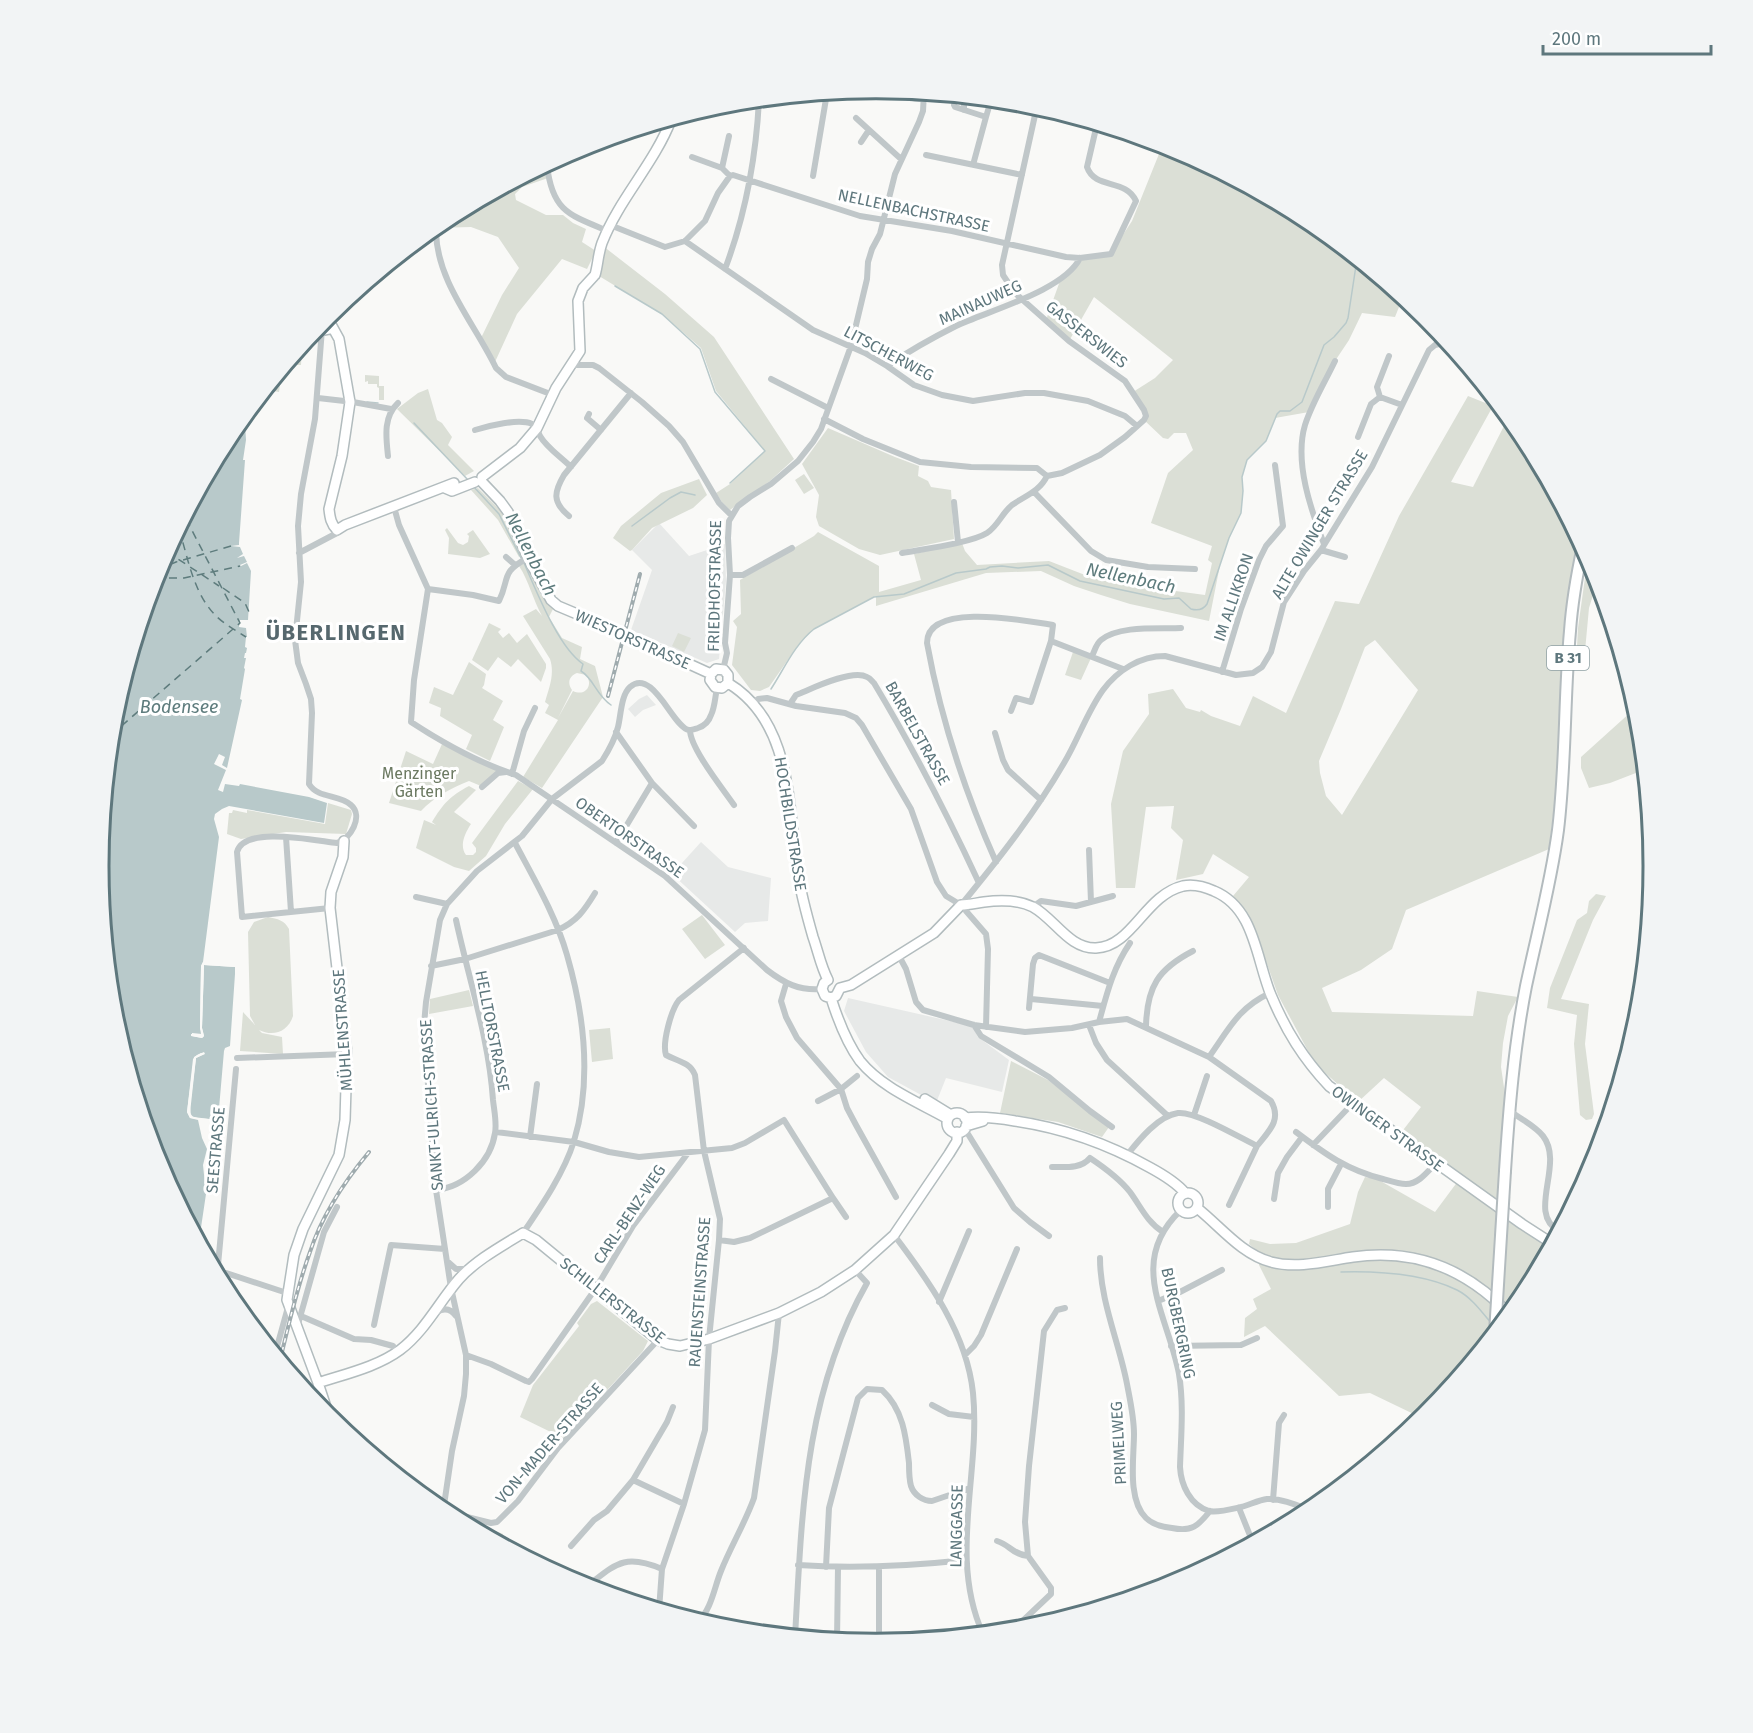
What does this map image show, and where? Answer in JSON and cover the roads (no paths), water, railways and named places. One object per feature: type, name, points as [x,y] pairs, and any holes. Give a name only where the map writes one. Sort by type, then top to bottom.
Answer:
[{"type":"main road","name":"B 31","points":[[1496,1319],[1509,1110],[1516,1042],[1551,876],[1558,831],[1570,629],[1581,561]]},
{"type":"street","points":[[813,176],[826,101]]},
{"type":"street","points":[[731,515],[738,506],[771,484],[798,461],[813,442],[824,419],[851,346],[872,249],[880,234],[901,159],[920,122],[924,101]]},
{"type":"street","points":[[954,104],[955,107],[986,117]]},
{"type":"street","points":[[964,105],[964,110]]},
{"type":"street","points":[[973,165],[989,108]]},
{"type":"street","points":[[725,269],[750,180],[759,109]]},
{"type":"street","points":[[1006,244],[1035,116]]},
{"type":"street","points":[[856,118],[901,159]]},
{"type":"street","points":[[320,339],[318,398],[301,494],[298,526],[299,550],[337,533],[337,530],[345,525],[445,488],[452,490],[520,448],[537,428],[553,395],[580,351],[579,294],[595,276],[599,253],[609,228],[667,128]]},
{"type":"street","points":[[861,142],[869,130]]},
{"type":"street","name":"NELLENBACHSTRASSE","points":[[730,176],[738,176],[860,216],[952,231],[1066,257],[1080,258],[1111,254],[1136,201],[1129,190],[1099,180],[1089,172],[1087,167],[1095,131]]},
{"type":"street","points":[[722,168],[729,136]]},
{"type":"street","points":[[926,155],[1022,175]]},
{"type":"street","points":[[548,173],[551,189],[558,203],[581,221],[665,247],[685,242],[705,221],[723,183],[730,176],[722,168],[692,157]]},
{"type":"street","points":[[436,238],[437,250],[444,271],[496,368],[506,377],[553,395]]},
{"type":"street","name":"LITSCHERWEG","points":[[685,242],[813,330],[851,346],[887,366],[914,385],[942,394],[973,400],[1025,393],[1044,393],[1088,401],[1125,416],[1137,426]]},
{"type":"street","name":"GASSERSWIES","points":[[1006,244],[1002,266],[1008,285],[1069,340],[1125,381],[1146,416],[1137,426]]},
{"type":"street","name":"MAINAUWEG","points":[[887,366],[910,350],[957,326],[1022,300],[1061,278],[1076,266],[1080,258]]},
{"type":"street","points":[[332,326],[339,339],[350,402],[342,456],[330,509],[331,522],[337,530]]},
{"type":"street","name":"ALTE OWINGER STRASSE","points":[[963,905],[1041,800],[1064,764],[1103,689],[1124,669],[1142,659],[1155,656],[1165,656],[1236,675],[1253,673],[1262,667],[1271,652],[1284,602],[1323,547],[1372,467],[1429,350],[1439,344]]},
{"type":"street","points":[[1380,397],[1377,387],[1389,356]]},
{"type":"street","points":[[1335,361],[1310,412],[1304,427],[1302,443],[1305,485],[1323,547],[1345,557]]},
{"type":"street","name":"FRIEDHOFSTRASSE","points":[[571,365],[593,365],[599,368],[658,416],[683,442],[719,503],[731,515],[728,538],[730,575],[725,643],[727,653],[723,669]]},
{"type":"street","points":[[771,379],[828,408]]},
{"type":"street","points":[[569,516],[558,503],[557,487],[631,393]]},
{"type":"street","points":[[1380,397],[1402,405]]},
{"type":"street","points":[[1358,437],[1371,404],[1380,397]]},
{"type":"street","points":[[318,398],[391,409]]},
{"type":"street","points":[[388,456],[386,431],[391,409],[398,402]]},
{"type":"street","points":[[589,414],[587,418],[601,430]]},
{"type":"street","points":[[824,419],[863,439],[920,462],[970,467],[1037,468],[1047,476],[1062,473],[1100,455],[1118,444],[1137,426]]},
{"type":"street","points":[[475,429],[518,422],[531,424],[537,428],[551,450],[571,467]]},
{"type":"street","name":"IM ALLIKRON","points":[[1222,672],[1240,609],[1259,560],[1266,546],[1283,526],[1275,465]]},
{"type":"street","points":[[902,553],[985,534],[1006,511],[1034,492],[1047,476]]},
{"type":"street","name":"WIESTORSTRASSE","points":[[469,481],[508,512],[522,561],[554,603],[711,674]]},
{"type":"street","points":[[1034,492],[1091,550],[1106,560],[1148,567],[1196,568]]},
{"type":"street","points":[[954,502],[958,542]]},
{"type":"street","points":[[394,507],[399,525],[428,589],[499,601],[506,578],[522,561],[506,557]]},
{"type":"street","points":[[730,575],[743,574],[792,548]]},
{"type":"street","name":"MÜHLENSTRASSE","points":[[299,550],[301,582],[295,640],[298,663],[311,699],[309,784],[316,792],[351,805],[356,812],[352,832],[344,842],[343,857],[331,892],[330,908],[347,1054],[345,1120],[339,1155],[303,1229],[294,1255],[287,1293],[297,1328],[323,1398]]},
{"type":"street","name":"OBERTORSTRASSE","points":[[428,589],[414,680],[411,722],[435,738],[512,774],[674,883],[767,970],[786,984],[799,988],[822,989]]},
{"type":"street","points":[[996,862],[977,818],[946,730],[932,671],[927,636],[934,626],[948,619],[978,617],[1053,625],[1051,641],[1031,702],[1016,698],[1011,711]]},
{"type":"street","points":[[1092,656],[1097,645],[1115,632],[1181,628]]},
{"type":"street","points":[[1051,641],[1124,669]]},
{"type":"street","points":[[716,669],[723,669],[728,675],[728,683],[717,688],[710,682],[711,674],[716,669]]},
{"type":"street","name":"BARBELSTRASSE","points":[[790,704],[796,695],[848,676],[857,674],[866,676],[874,683],[923,768],[979,883]]},
{"type":"street","name":"HOCHBILDSTRASSE","points":[[728,683],[753,702],[765,718],[780,753],[786,781],[798,878],[810,927],[828,980]]},
{"type":"street","name":"SANKT-ULRICH-STRASSE","points":[[445,1501],[452,1451],[464,1396],[466,1355],[451,1288],[436,1190],[424,1025],[431,966],[440,920],[447,904],[477,871],[515,843],[552,799],[602,760],[616,732],[625,696],[630,687],[643,684],[659,695],[681,726],[690,730]]},
{"type":"street","points":[[717,688],[711,717],[698,729],[690,730],[690,737],[734,805]]},
{"type":"street","points":[[753,702],[767,698],[790,704],[845,712],[856,718],[862,725],[911,809],[937,882],[946,896],[963,905],[986,934],[988,949],[986,1027]]},
{"type":"street","points":[[482,787],[498,773],[512,774],[518,751],[535,708]]},
{"type":"street","points":[[616,732],[652,783],[694,826]]},
{"type":"street","points":[[994,733],[1008,770],[1041,800]]},
{"type":"street","points":[[616,843],[652,783]]},
{"type":"street","points":[[330,908],[242,917],[238,848],[246,842],[274,837],[344,842]]},
{"type":"street","points":[[286,837],[291,912]]},
{"type":"street","points":[[318,1383],[375,1364],[392,1355],[411,1340],[451,1288],[470,1269],[523,1233],[561,1171],[574,1142],[583,1090],[584,1053],[580,1011],[567,954],[558,930],[515,843]]},
{"type":"street","points":[[1089,850],[1091,902]]},
{"type":"street","name":"OWINGER STRASSE","points":[[963,905],[1001,901],[1033,907],[1076,943],[1088,948],[1100,948],[1122,937],[1155,901],[1168,891],[1185,885],[1204,887],[1221,894],[1242,914],[1251,931],[1270,993],[1293,1041],[1309,1065],[1329,1086],[1547,1240]]},
{"type":"street","points":[[431,966],[465,959],[558,930],[571,924],[583,912],[595,893]]},
{"type":"street","points":[[1033,907],[1041,902],[1076,906],[1113,896]]},
{"type":"street","points":[[416,897],[447,904]]},
{"type":"street","points":[[949,1117],[889,1080],[868,1062],[845,1028],[836,994],[836,981],[828,980],[822,989],[823,994],[836,994],[934,933],[963,905]]},
{"type":"street","name":"HELLTORSTRASSE","points":[[436,1190],[464,1180],[475,1171],[490,1150],[495,1132],[491,1076],[475,994],[456,920]]},
{"type":"street","points":[[1099,1022],[1110,982],[1119,960],[1130,943]]},
{"type":"street","name":"RAUENSTEINSTRASSE","points":[[660,1602],[662,1569],[705,1431],[709,1340],[720,1219],[704,1151],[695,1076],[686,1063],[666,1055],[664,1047],[673,1010],[679,1000],[744,948]]},
{"type":"street","points":[[1146,1026],[1146,1005],[1161,974],[1177,959],[1193,951]]},
{"type":"street","points":[[1029,1008],[1033,964],[1039,955],[1110,982]]},
{"type":"street","points":[[898,956],[906,969],[919,1006],[927,1011],[974,1025],[1025,1032],[1072,1028],[1128,1019],[1209,1057],[1272,1101],[1276,1109],[1276,1118],[1268,1133],[1257,1146],[1229,1205]]},
{"type":"street","points":[[786,984],[781,1001],[786,1017],[797,1038],[841,1089],[847,1108],[896,1197]]},
{"type":"street","points":[[1209,1057],[1240,1013],[1254,1001],[1270,993]]},
{"type":"street","points":[[1031,999],[1103,1006]]},
{"type":"street","points":[[1089,1024],[1096,1043],[1107,1060],[1168,1116]]},
{"type":"street","points":[[974,1025],[981,1036],[1049,1077],[1112,1127]]},
{"type":"street","points":[[237,1058],[347,1054]]},
{"type":"street","name":"SEESTRASSE","points":[[218,1261],[236,1069]]},
{"type":"street","points":[[818,1101],[841,1089],[857,1076]]},
{"type":"street","points":[[1194,1115],[1207,1076]]},
{"type":"street","points":[[530,1137],[537,1084]]},
{"type":"street","points":[[1313,1145],[1353,1103]]},
{"type":"street","points":[[1509,1110],[1544,1137],[1551,1154],[1545,1216],[1554,1227]]},
{"type":"street","points":[[949,1117],[959,1113],[962,1127],[1014,1208],[1049,1236]]},
{"type":"street","points":[[1127,1155],[1151,1129],[1168,1116],[1179,1113],[1194,1115],[1257,1146]]},
{"type":"street","points":[[962,1127],[982,1116],[1054,1128],[1088,1138],[1127,1155],[1166,1177],[1183,1195]]},
{"type":"street","points":[[949,1117],[947,1124],[950,1129],[989,1121],[1047,1130],[1088,1142],[1143,1167],[1183,1195],[1192,1194],[1197,1198],[1198,1205],[1194,1211],[1188,1213],[1181,1210],[1178,1203],[1183,1195]]},
{"type":"street","points":[[495,1132],[574,1142],[609,1152],[639,1157],[732,1148],[784,1120],[846,1217]]},
{"type":"street","name":"SCHILLERSTRASSE","points":[[523,1233],[536,1240],[658,1340],[680,1346],[709,1340],[778,1313],[821,1293],[855,1270],[894,1235],[950,1155],[962,1127]]},
{"type":"street","points":[[1274,1199],[1278,1173],[1299,1134],[1341,1164],[1368,1175],[1407,1185],[1418,1181],[1437,1163]]},
{"type":"street","name":"CARL-BENZ-WEG","points":[[466,1355],[529,1382],[596,1288],[633,1226],[688,1153]]},
{"type":"street","points":[[1052,1167],[1077,1166],[1086,1163],[1090,1158],[1111,1172],[1129,1191],[1153,1226],[1163,1232]]},
{"type":"street","points":[[1328,1208],[1328,1189],[1341,1164]]},
{"type":"street","points":[[719,1240],[734,1242],[750,1238],[833,1198]]},
{"type":"street","points":[[278,1347],[324,1232],[337,1207]]},
{"type":"street","points":[[1197,1208],[1244,1249],[1266,1260],[1299,1265],[1374,1255],[1416,1258],[1435,1263],[1470,1280],[1487,1292],[1504,1309]]},
{"type":"street","name":"BURGBERGRING","points":[[1181,1210],[1163,1232],[1152,1265],[1158,1301],[1179,1374],[1181,1478],[1190,1497],[1210,1511]]},
{"type":"street","points":[[939,1302],[969,1231]]},
{"type":"street","name":"LANGGASSE","points":[[894,1235],[925,1278],[952,1323],[965,1354],[973,1392],[974,1417],[966,1560],[970,1589],[980,1626]]},
{"type":"street","points":[[374,1325],[391,1245],[445,1249]]},
{"type":"street","points":[[965,1354],[981,1335],[1017,1248]]},
{"type":"street","name":"PRIMELWEG","points":[[1100,1258],[1102,1282],[1124,1367],[1130,1402],[1134,1430],[1135,1498],[1145,1518],[1177,1530],[1194,1528],[1210,1511]]},
{"type":"street","points":[[447,1261],[456,1269],[470,1269]]},
{"type":"street","points":[[795,1629],[806,1470],[824,1387],[853,1307],[867,1283],[855,1270]]},
{"type":"street","points":[[1158,1301],[1221,1270]]},
{"type":"street","name":"SEESTRASSE","points":[[226,1273],[287,1293]]},
{"type":"street","points":[[1024,1619],[1050,1594],[1051,1588],[1028,1556],[1025,1522],[1044,1331],[1057,1310],[1065,1308]]},
{"type":"street","points":[[431,1316],[442,1309],[447,1309],[453,1312],[458,1319]]},
{"type":"street","points":[[294,1312],[354,1339],[371,1340],[393,1346]]},
{"type":"street","points":[[706,1614],[721,1570],[754,1498],[775,1351],[778,1313]]},
{"type":"street","points":[[1171,1346],[1241,1345],[1257,1338]]},
{"type":"street","name":"VON-MADER-STRASSE","points":[[473,1519],[490,1523],[497,1522],[523,1495],[558,1448],[658,1340]]},
{"type":"street","points":[[826,1567],[829,1508],[858,1398],[867,1389],[882,1390],[896,1405],[906,1440],[911,1486],[918,1496],[932,1501],[970,1488]]},
{"type":"street","points":[[932,1405],[949,1414],[974,1417]]},
{"type":"street","points":[[571,1546],[594,1520],[607,1511],[633,1480],[667,1422],[673,1407]]},
{"type":"street","points":[[1273,1500],[1279,1423],[1284,1415]]},
{"type":"street","points":[[633,1480],[684,1504]]},
{"type":"street","points":[[1210,1511],[1239,1508],[1266,1499],[1299,1507]]},
{"type":"street","points":[[1239,1508],[1250,1536]]},
{"type":"street","points":[[997,1541],[1011,1551],[1028,1556]]},
{"type":"street","points":[[798,1565],[915,1566],[966,1560]]},
{"type":"street","points":[[595,1580],[615,1565],[628,1561],[646,1562],[662,1569]]},
{"type":"street","points":[[837,1632],[838,1567]]},
{"type":"street","points":[[879,1567],[879,1634]]},
{"type":"water","name":"Bodensee","points":[[245,430],[239,545],[231,546],[240,547],[243,554],[237,558],[244,556],[247,562],[240,565],[247,563],[251,571],[248,620],[240,620],[239,627],[246,628],[245,647],[247,648],[240,699],[242,700],[227,768],[222,765],[225,757],[219,754],[214,764],[226,770],[218,790],[223,792],[225,784],[239,786],[240,784],[309,797],[327,803],[324,823],[229,806],[215,814],[214,819],[219,837],[201,966],[200,1028],[202,1034],[192,1033],[192,1036],[202,1038],[204,1036],[202,1028],[204,965],[235,967],[235,974],[230,1046],[224,1051],[218,1120],[191,1116],[190,1106],[196,1058],[204,1054],[201,1053],[194,1057],[187,1112],[190,1118],[198,1120],[207,1149],[203,1165],[206,1194],[201,1229],[167,1160],[135,1065],[116,967],[111,917],[109,866],[111,816],[124,717],[135,668],[150,620],[167,573],[188,527]]},
{"type":"waterway","name":"Nellenbach","points":[[771,689],[795,649],[814,629],[874,597],[904,594],[956,573],[990,567],[1018,568],[1048,565],[1080,581],[1164,599],[1179,598],[1191,609],[1204,608],[1229,538],[1241,513],[1242,477],[1247,460],[1266,441],[1277,414],[1280,411],[1290,411],[1302,402],[1324,345],[1334,337],[1348,318],[1356,267]]},
{"type":"waterway","points":[[615,286],[662,314],[700,349],[715,392],[765,451],[730,483]]},
{"type":"waterway","points":[[367,402],[378,403]]},
{"type":"waterway","name":"Nellenbach","points":[[414,423],[468,480]]},
{"type":"waterway","name":"Nellenbach","points":[[473,486],[499,514],[521,558]]},
{"type":"waterway","points":[[632,526],[681,492],[695,495]]},
{"type":"waterway","name":"Nellenbach","points":[[524,563],[557,632],[565,645],[583,664],[581,671],[611,705]]},
{"type":"waterway","points":[[1341,1272],[1370,1272],[1430,1280],[1457,1290],[1467,1297],[1491,1323]]},
{"type":"railway","points":[[608,696],[640,574]]},
{"type":"railway","points":[[282,1352],[297,1292],[315,1238],[335,1199],[369,1152]]},
{"type":"district","name":"ÜBERLINGEN","points":[[336,632]]},
{"type":"park label","name":"Menzinger Gärten","points":[[419,782]]}]
